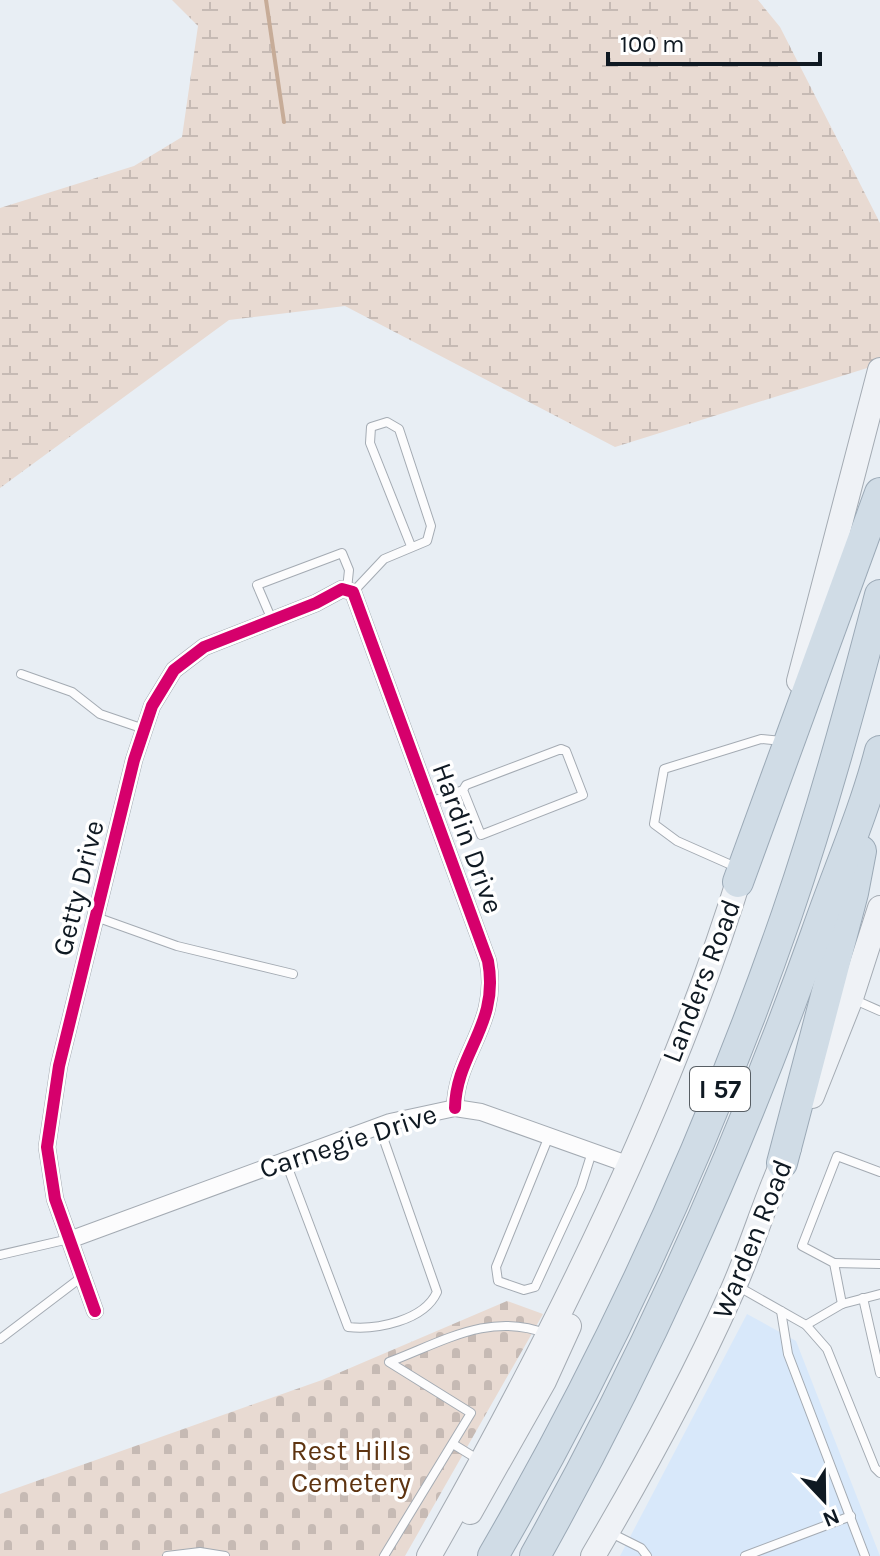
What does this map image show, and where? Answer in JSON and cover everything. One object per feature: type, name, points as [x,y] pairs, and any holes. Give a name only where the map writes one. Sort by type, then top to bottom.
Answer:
[{"type":"highway","points":[[740,876],[880,493]]},
{"type":"highway","name":"I 57","points":[[493,1556],[546,1462],[627,1303],[718,1094],[787,914],[832,774],[880,595]]},
{"type":"highway","points":[[782,1163],[853,893],[879,756]]},
{"type":"highway","name":"I 57","points":[[535,1556],[574,1486],[677,1282],[715,1196],[764,1077],[879,756]]},
{"type":"main road","name":"Landers Road","points":[[429,1556],[548,1335],[594,1240],[679,1042],[740,876],[782,741],[880,370]]},
{"type":"main road","name":"Warden Road","points":[[593,1556],[645,1469],[735,1285],[851,998],[880,908]]},
{"type":"main road","points":[[442,1556],[486,1487],[544,1381],[579,1306],[594,1240]]},
{"type":"street","name":"Getty Drive","points":[[95,1311],[72,1239],[55,1199],[47,1147],[59,1066],[144,729],[161,687],[185,660],[218,639],[350,591]]},
{"type":"street","name":"Hardin Drive","points":[[350,591],[430,802],[491,978],[489,1009],[458,1085],[455,1108]]},
{"type":"street","name":"Carnegie Drive","points":[[72,1239],[379,1126],[455,1108],[481,1112],[627,1164]]},
{"type":"lane","points":[[350,591],[384,559],[427,541],[431,526],[399,429],[387,422],[371,427],[370,443],[411,546]]},
{"type":"lane","points":[[272,620],[257,585],[342,553],[349,570],[350,591]]},
{"type":"lane","points":[[21,674],[72,692],[100,714],[144,729]]},
{"type":"lane","points":[[740,876],[677,841],[654,824],[664,769],[761,739],[782,741]]},
{"type":"lane","points":[[430,802],[561,749],[566,751],[583,795],[481,835],[463,790]]},
{"type":"lane","points":[[96,917],[177,946],[293,974]]},
{"type":"lane","points":[[851,998],[880,1011]]},
{"type":"lane","points":[[285,1160],[348,1327],[368,1329],[410,1316],[432,1303],[437,1292],[379,1126]]},
{"type":"lane","points":[[549,1135],[496,1267],[498,1281],[524,1290],[535,1287],[581,1187],[592,1152]]},
{"type":"lane","points":[[880,1172],[837,1156],[802,1246],[834,1263],[880,1264]]},
{"type":"lane","points":[[0,1255],[72,1239]]},
{"type":"lane","points":[[834,1263],[842,1304]]},
{"type":"lane","points":[[0,1339],[84,1276]]},
{"type":"lane","points":[[735,1285],[806,1325],[827,1349],[875,1468],[880,1473]]},
{"type":"lane","points":[[806,1325],[842,1304],[880,1294]]},
{"type":"lane","points":[[863,1298],[878,1353],[880,1373]]},
{"type":"lane","points":[[781,1311],[788,1354],[865,1556]]},
{"type":"lane","points":[[384,1556],[471,1413],[389,1362],[490,1324],[525,1325],[548,1335]]},
{"type":"lane","points":[[453,1444],[481,1461]]},
{"type":"lane","points":[[745,1556],[851,1516]]},
{"type":"lane","points":[[608,1531],[641,1548],[647,1556]]},
{"type":"lane","points":[[771,1546],[775,1556]]},
{"type":"lane","points":[[167,1556],[200,1552],[225,1556]]},
{"type":"shaded area","points":[[747,1314],[796,1341],[880,1556],[620,1556]]},
{"type":"green space","points":[[172,0],[758,0],[780,27],[880,223],[880,364],[615,447],[345,306],[229,320],[0,488],[0,208],[134,166],[182,137],[198,26]]},
{"type":"green space","name":"Rest Hills Cemetery","points":[[507,1301],[543,1314],[405,1556],[0,1556],[0,1494],[322,1380]]},
{"type":"waterway","points":[[266,0],[284,122]]},
{"type":"cycle path","points":[[95,1311],[55,1199],[47,1147],[59,1066],[134,760],[152,706],[174,670],[204,647],[316,603],[342,589],[353,592],[488,961],[488,1003],[462,1071],[455,1108]]}]
